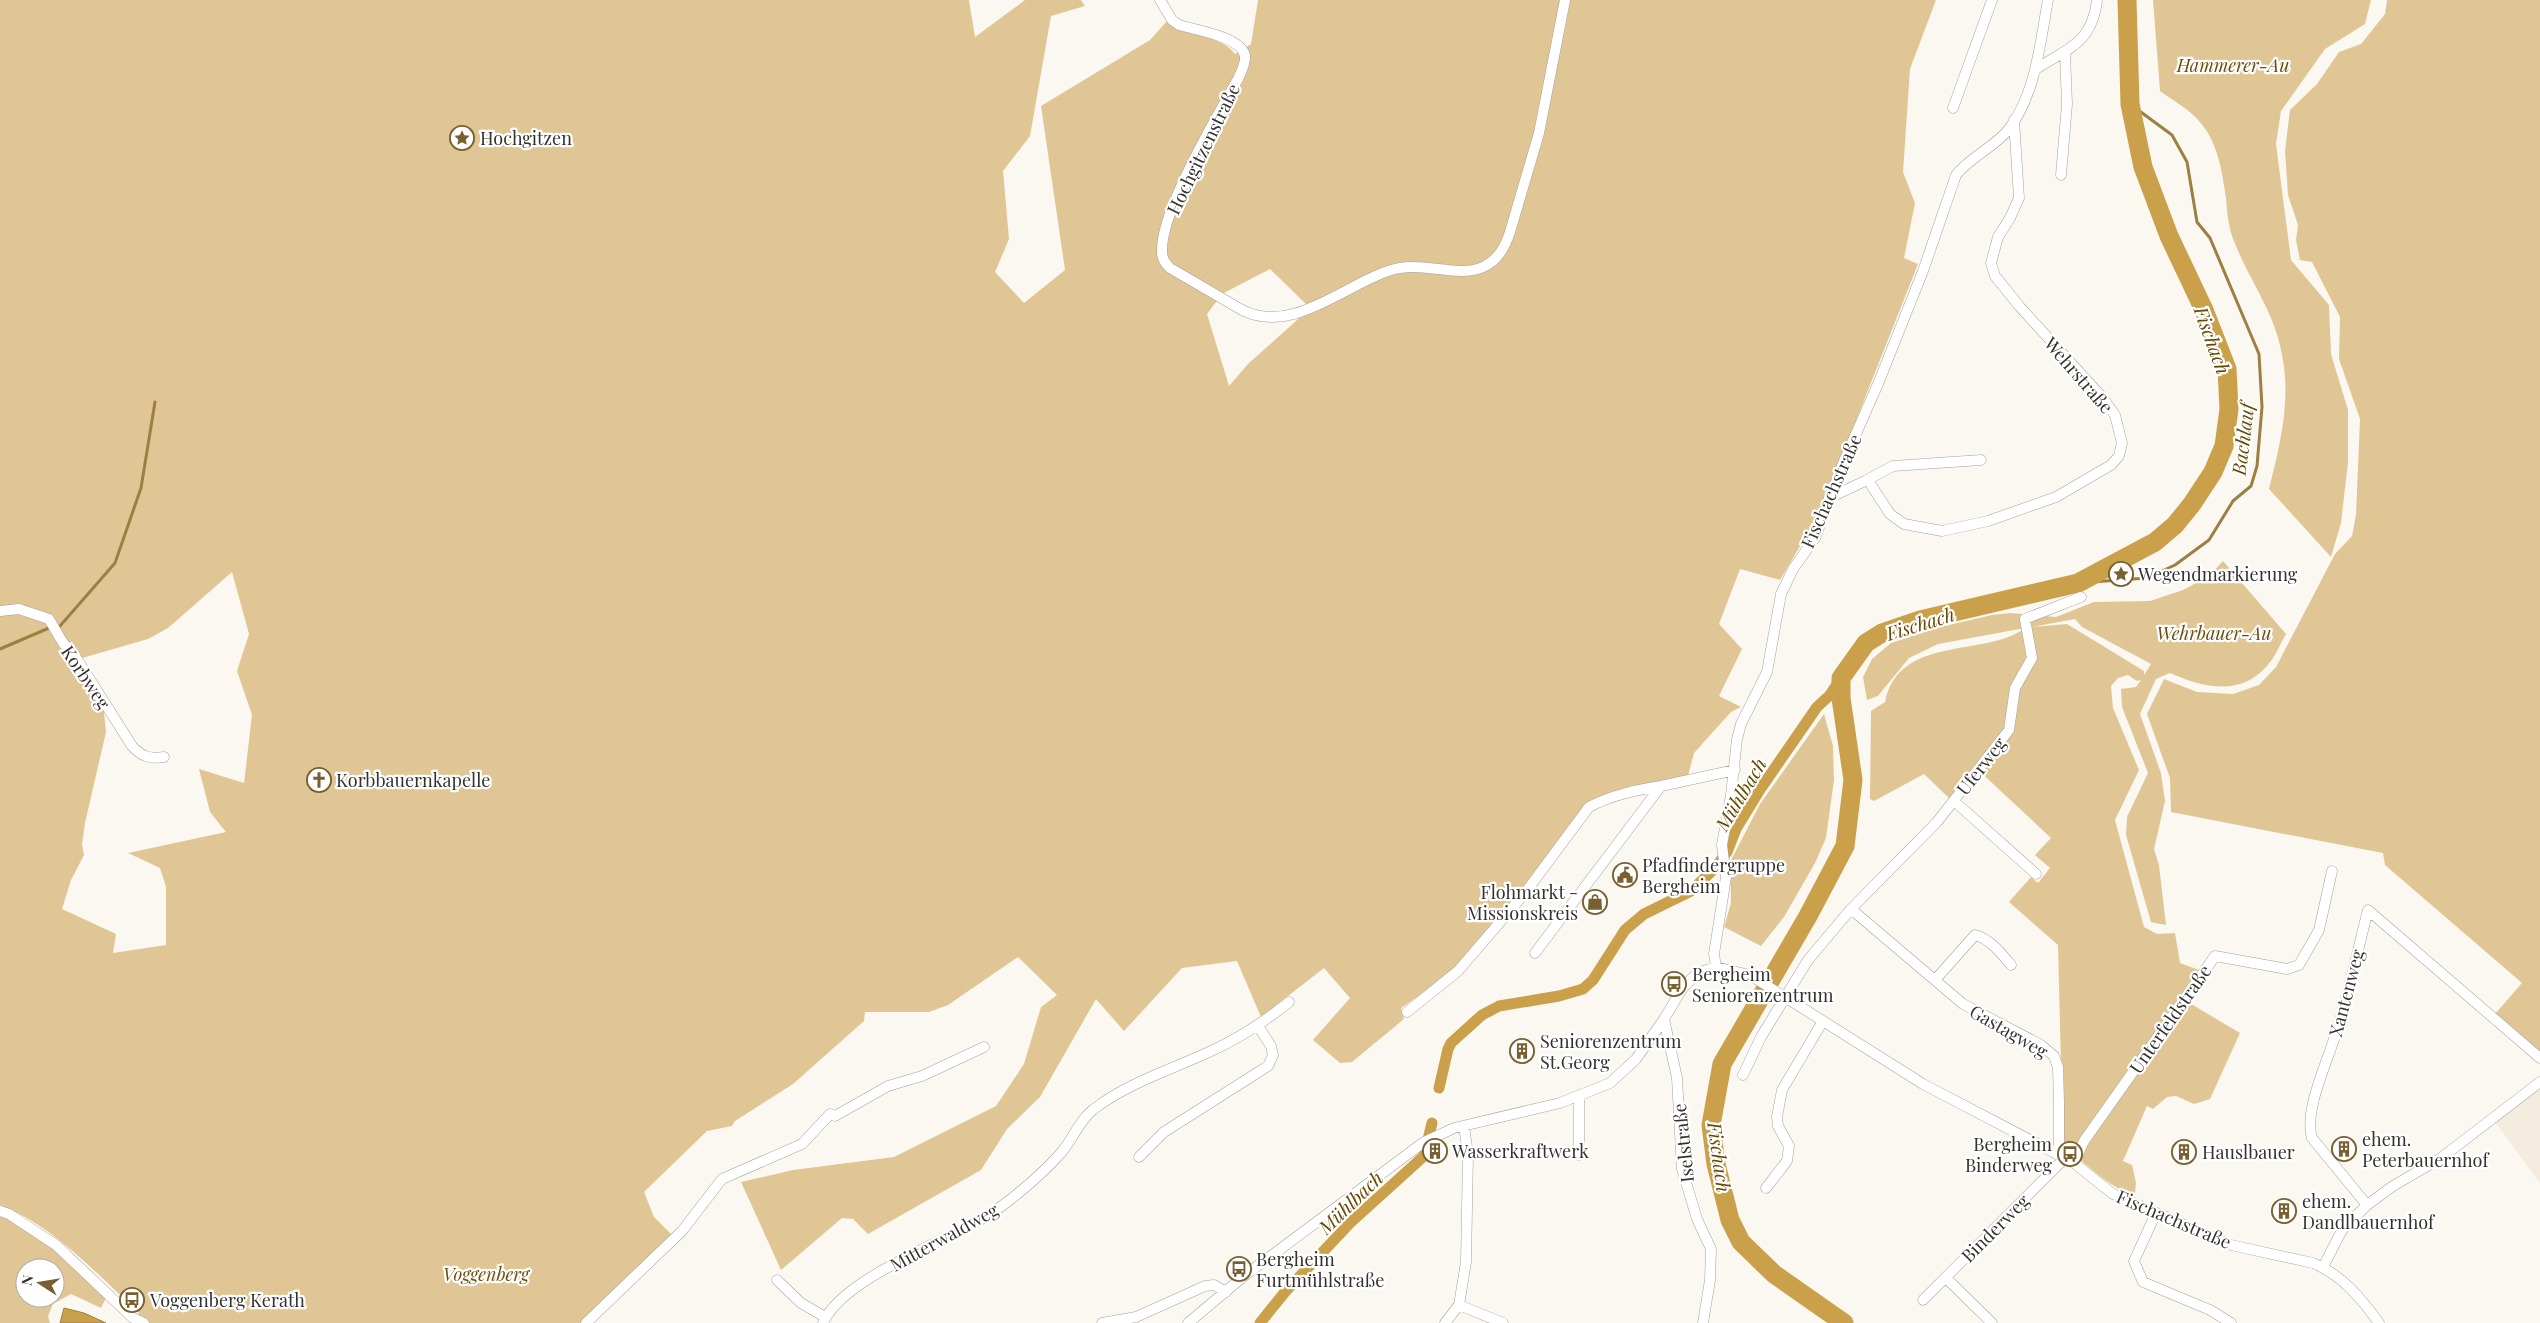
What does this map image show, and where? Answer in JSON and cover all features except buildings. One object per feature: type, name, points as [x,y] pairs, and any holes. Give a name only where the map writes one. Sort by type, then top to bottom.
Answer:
[{"type":"street","name":"Hochgitzenstraße","points":[[1160,0],[1172,20],[1179,25],[1235,42],[1243,50],[1246,58],[1238,79],[1173,206],[1164,237],[1162,251],[1164,261],[1170,268],[1242,310],[1254,316],[1266,318],[1295,314],[1370,278],[1397,268],[1421,266],[1466,271],[1484,266],[1499,255],[1510,232],[1539,133],[1565,0]]},
{"type":"street","points":[[1952,108],[1992,0]]},
{"type":"street","name":"Fischachstraße","points":[[2048,0],[2036,69],[2014,119],[2008,130],[1965,164],[1956,174],[1909,308],[1829,498],[1815,538],[1793,569],[1781,594],[1767,672],[1741,724],[1736,739],[1735,770],[1722,845],[1726,877],[1714,954],[1716,967],[1737,971],[1754,978],[1923,1084],[2065,1158],[2113,1194],[2231,1245],[2324,1267],[2343,1281],[2379,1323]]},
{"type":"street","points":[[2036,69],[2051,59],[2065,54],[2081,41],[2092,22],[2097,0]]},
{"type":"street","points":[[2061,175],[2067,104],[2065,54]]},
{"type":"street","name":"Wehrstraße","points":[[1864,481],[1869,482],[1890,514],[1904,524],[1925,529],[1951,530],[1988,521],[2056,497],[2112,465],[2119,456],[2122,443],[2115,415],[2102,397],[2020,307],[1995,276],[1990,262],[1998,237],[2010,218],[2018,198],[2014,119]]},
{"type":"street","points":[[1829,498],[1893,466],[1981,460]]},
{"type":"street","name":"Uferweg","points":[[1786,998],[1808,960],[1851,909],[1937,822],[2009,730],[2015,688],[2032,658],[2025,619],[2081,597]]},
{"type":"street","name":"Korbweg","points":[[0,611],[19,609],[49,619],[132,746],[141,755],[153,759],[164,757]]},
{"type":"street","points":[[1408,1012],[1458,971],[1525,893],[1589,807],[1602,800],[1637,790],[1735,770]]},
{"type":"street","points":[[1535,954],[1661,786]]},
{"type":"street","name":"Uferweg","points":[[1954,801],[2036,874]]},
{"type":"street","name":"Unterfeldstraße","points":[[2065,1158],[2084,1140],[2215,956],[2287,969],[2299,965],[2319,930],[2332,871]]},
{"type":"street","name":"Gastagweg","points":[[1851,909],[1963,1004],[2041,1045],[2054,1056],[2058,1067],[2059,1144],[2065,1158]]},
{"type":"street","name":"Xantenweg","points":[[2367,1205],[2312,1138],[2309,1127],[2325,1062],[2334,1041],[2368,910],[2540,1058]]},
{"type":"street","points":[[1935,980],[1975,935],[1984,939],[1998,950],[2011,965]]},
{"type":"street","points":[[1188,1323],[1244,1276],[1424,1142],[1464,1126],[1560,1103],[1610,1083],[1636,1059],[1682,989],[1697,973],[1716,967]]},
{"type":"street","points":[[1743,1075],[1761,1036],[1786,998]]},
{"type":"street","name":"Mitterwaldweg","points":[[776,1280],[801,1303],[824,1320],[853,1290],[884,1270],[985,1217],[1011,1199],[1060,1154],[1093,1110],[1134,1086],[1212,1051],[1258,1026],[1289,1002]]},
{"type":"street","name":"Iselstraße","points":[[1664,1019],[1677,1078],[1682,1169],[1697,1219],[1712,1249],[1710,1280],[1703,1323]]},
{"type":"street","points":[[1766,1188],[1787,1161],[1789,1146],[1778,1126],[1777,1117],[1782,1090],[1823,1021]]},
{"type":"street","points":[[1139,1157],[1164,1132],[1268,1066],[1273,1055],[1258,1026]]},
{"type":"street","points":[[586,1323],[682,1231],[722,1179],[802,1144],[830,1114],[835,1116],[888,1086],[922,1076],[984,1047]]},
{"type":"street","points":[[2324,1267],[2342,1230],[2367,1205],[2393,1186],[2441,1158],[2540,1082]]},
{"type":"street","points":[[1579,1096],[1579,1155]]},
{"type":"street","points":[[1445,1323],[1459,1305],[1466,1262],[1468,1154],[1464,1126]]},
{"type":"street","name":"Binderweg","points":[[1923,1300],[2065,1158]]},
{"type":"street","points":[[0,1211],[9,1214],[56,1245],[132,1320],[144,1323]]},
{"type":"street","points":[[2156,1213],[2134,1261],[2143,1282],[2210,1310],[2231,1323]]},
{"type":"street","name":"Binderweg","points":[[1946,1278],[1992,1323]]},
{"type":"street","points":[[1102,1323],[1136,1317],[1206,1286],[1214,1285],[1226,1292]]},
{"type":"street","points":[[1459,1305],[1503,1323]]},
{"type":"shaded area","points":[[2540,1088],[2540,1183],[2495,1122]]},
{"type":"shaded area","points":[[64,1308],[84,1313],[106,1323],[60,1323]]},
{"type":"green space","name":"Voggenberg","points":[[0,0],[969,0],[975,37],[1025,0],[1081,0],[1085,6],[1051,16],[1030,136],[1003,171],[1009,239],[995,272],[1024,303],[1065,270],[1041,106],[1150,40],[1167,21],[1184,31],[1221,43],[1229,47],[1235,54],[1251,44],[1258,0],[1563,0],[1533,145],[1505,238],[1496,253],[1485,262],[1472,267],[1411,263],[1384,268],[1361,277],[1308,306],[1270,269],[1222,294],[1207,314],[1229,386],[1248,364],[1306,312],[1355,287],[1388,272],[1405,268],[1477,272],[1489,266],[1502,254],[1514,226],[1540,134],[1568,0],[1936,0],[1910,69],[1903,172],[1915,203],[1904,258],[1918,264],[1819,514],[1780,580],[1740,569],[1719,624],[1742,649],[1719,696],[1741,707],[1731,712],[1694,753],[1688,776],[1606,794],[1587,805],[1568,826],[1527,888],[1456,970],[1401,1008],[1404,1019],[1352,1062],[1340,1063],[1313,1040],[1350,998],[1324,968],[1261,1017],[1237,961],[1182,968],[1124,1031],[1096,999],[1040,1097],[1007,1129],[981,1170],[868,1234],[853,1219],[842,1218],[781,1270],[741,1182],[793,1170],[894,1157],[996,1106],[1024,1064],[1041,1007],[1057,995],[1018,957],[948,1005],[929,1012],[865,1012],[864,1021],[793,1084],[735,1121],[732,1126],[707,1131],[644,1192],[654,1217],[673,1236],[587,1323],[134,1323],[139,1313],[74,1252],[39,1226],[20,1214],[0,1205]],"holes":[[[232,572],[249,634],[237,671],[252,715],[244,783],[199,769],[210,812],[226,832],[128,853],[160,868],[166,887],[166,945],[113,953],[116,934],[62,909],[71,880],[84,855],[82,845],[85,823],[106,732],[104,712],[93,693],[74,671],[72,661],[148,639],[168,628]]]},
{"type":"green space","name":"Hammerer-Au","points":[[2153,0],[2371,0],[2365,24],[2325,49],[2281,111],[2276,144],[2291,260],[2329,305],[2331,354],[2348,410],[2348,462],[2341,523],[2331,557],[2269,489],[2283,425],[2285,404],[2285,383],[2279,340],[2271,318],[2232,236],[2221,167],[2211,138],[2195,117],[2160,91]]},
{"type":"green space","points":[[2387,0],[2540,0],[2540,1052],[2495,1014],[2522,983],[2385,865],[2383,853],[2171,812],[2170,778],[2147,714],[2164,679],[2197,692],[2233,694],[2259,685],[2276,667],[2335,554],[2352,536],[2356,515],[2360,419],[2339,359],[2340,317],[2312,262],[2300,260],[2296,240],[2298,225],[2288,195],[2285,151],[2290,110],[2317,84],[2339,52],[2361,44],[2385,14]]},
{"type":"green space","name":"Wehrbauer-Au","points":[[2223,561],[2286,634],[2271,661],[2260,673],[2237,685],[2211,686],[2170,673],[2156,679],[2140,714],[2161,773],[2165,801],[2154,849],[2159,865],[2166,925],[2151,922],[2126,835],[2127,817],[2148,773],[2122,707],[2121,689],[2136,687],[2141,680],[2137,681],[2128,675],[2118,678],[2111,686],[2113,708],[2139,770],[2115,820],[2144,927],[2157,934],[2175,933],[2180,963],[2199,970],[2181,998],[2240,1033],[2210,1099],[2194,1104],[2176,1096],[2167,1097],[2153,1109],[2147,1106],[2123,1161],[2132,1165],[2136,1183],[2135,1194],[2108,1182],[2063,1145],[2058,945],[2009,902],[2031,877],[2038,883],[2050,868],[2035,855],[2051,838],[1975,767],[1950,799],[1924,774],[1874,801],[1870,799],[1871,711],[1885,702],[1893,681],[1907,666],[1925,657],[1945,651],[1988,643],[2008,637],[2025,628],[1938,644],[1909,658],[1878,696],[1867,700],[1863,677],[1872,659],[1891,643],[1940,627],[1992,615],[2010,613],[2056,617],[2094,602],[2150,601],[2183,590],[2209,576]],"holes":[[[2075,619],[2082,627],[2151,664],[2144,675],[2144,671],[2067,624],[2032,627]]]},
{"type":"green space","points":[[1824,714],[1833,746],[1834,780],[1826,838],[1815,863],[1784,917],[1761,946],[1724,927],[1731,903],[1730,862],[1760,804]]},
{"type":"green space","points":[[0,1216],[30,1231],[63,1258],[15,1258],[15,1308],[51,1308],[48,1316],[50,1323],[0,1323]]},
{"type":"green space","points":[[65,1260],[106,1298],[101,1308],[71,1294],[65,1297]]},
{"type":"waterway","name":"Fischach","points":[[1844,1323],[1774,1274],[1741,1242],[1730,1220],[1716,1164],[1711,1125],[1722,1064],[1808,916],[1845,846],[1853,780],[1841,698],[1841,678],[1866,643],[1882,633],[1920,620],[2078,583],[2155,542],[2175,525],[2192,504],[2213,472],[2224,446],[2229,409],[2227,369],[2204,310],[2169,236],[2143,167],[2130,104],[2127,0]]},
{"type":"waterway","name":"Bachlauf","points":[[2078,583],[2147,578],[2175,565],[2209,540],[2233,501],[2251,486],[2257,466],[2262,407],[2259,354],[2210,238],[2197,222],[2187,162],[2172,135],[2130,104]]},
{"type":"waterway","points":[[60,626],[115,563],[141,488],[155,402]]},
{"type":"waterway","points":[[0,649],[49,628]]},
{"type":"waterway","name":"Mühlbach","points":[[1439,1088],[1451,1043],[1482,1015],[1499,1006],[1559,996],[1583,989],[1593,980],[1625,930],[1644,914],[1691,891],[1715,868],[1727,852],[1736,829],[1761,788],[1817,707],[1830,695],[1841,678]]},
{"type":"waterway","name":"Mühlbach","points":[[1260,1323],[1285,1292],[1350,1223],[1424,1156],[1432,1123]]},
{"type":"place","name":"Hochgitzen","points":[[462,138]]},
{"type":"place","name":"Wegendmarkierung","points":[[2121,574]]},
{"type":"place","name":"Korbbauernkapelle","points":[[319,780]]},
{"type":"place","name":"Pfadfindergruppe Bergheim","points":[[1625,875]]},
{"type":"place","name":"Flohmarkt - Missionskreis","points":[[1595,902]]},
{"type":"place","name":"Bergheim Seniorenzentrum","points":[[1674,984]]},
{"type":"place","name":"Seniorenzentrum St.Georg","points":[[1522,1051]]},
{"type":"place","name":"ehem. Peterbauernhof","points":[[2344,1149]]},
{"type":"place","name":"Wasserkraftwerk","points":[[1435,1151]]},
{"type":"place","name":"Hauslbauer","points":[[2184,1152]]},
{"type":"place","name":"Bergheim Binderweg","points":[[2070,1154]]},
{"type":"place","name":"ehem. Dandlbauernhof","points":[[2284,1211]]},
{"type":"place","name":"Bergheim Furtmühlstraße","points":[[1239,1269]]},
{"type":"place","name":"Voggenberg Kerath","points":[[132,1300]]}]
